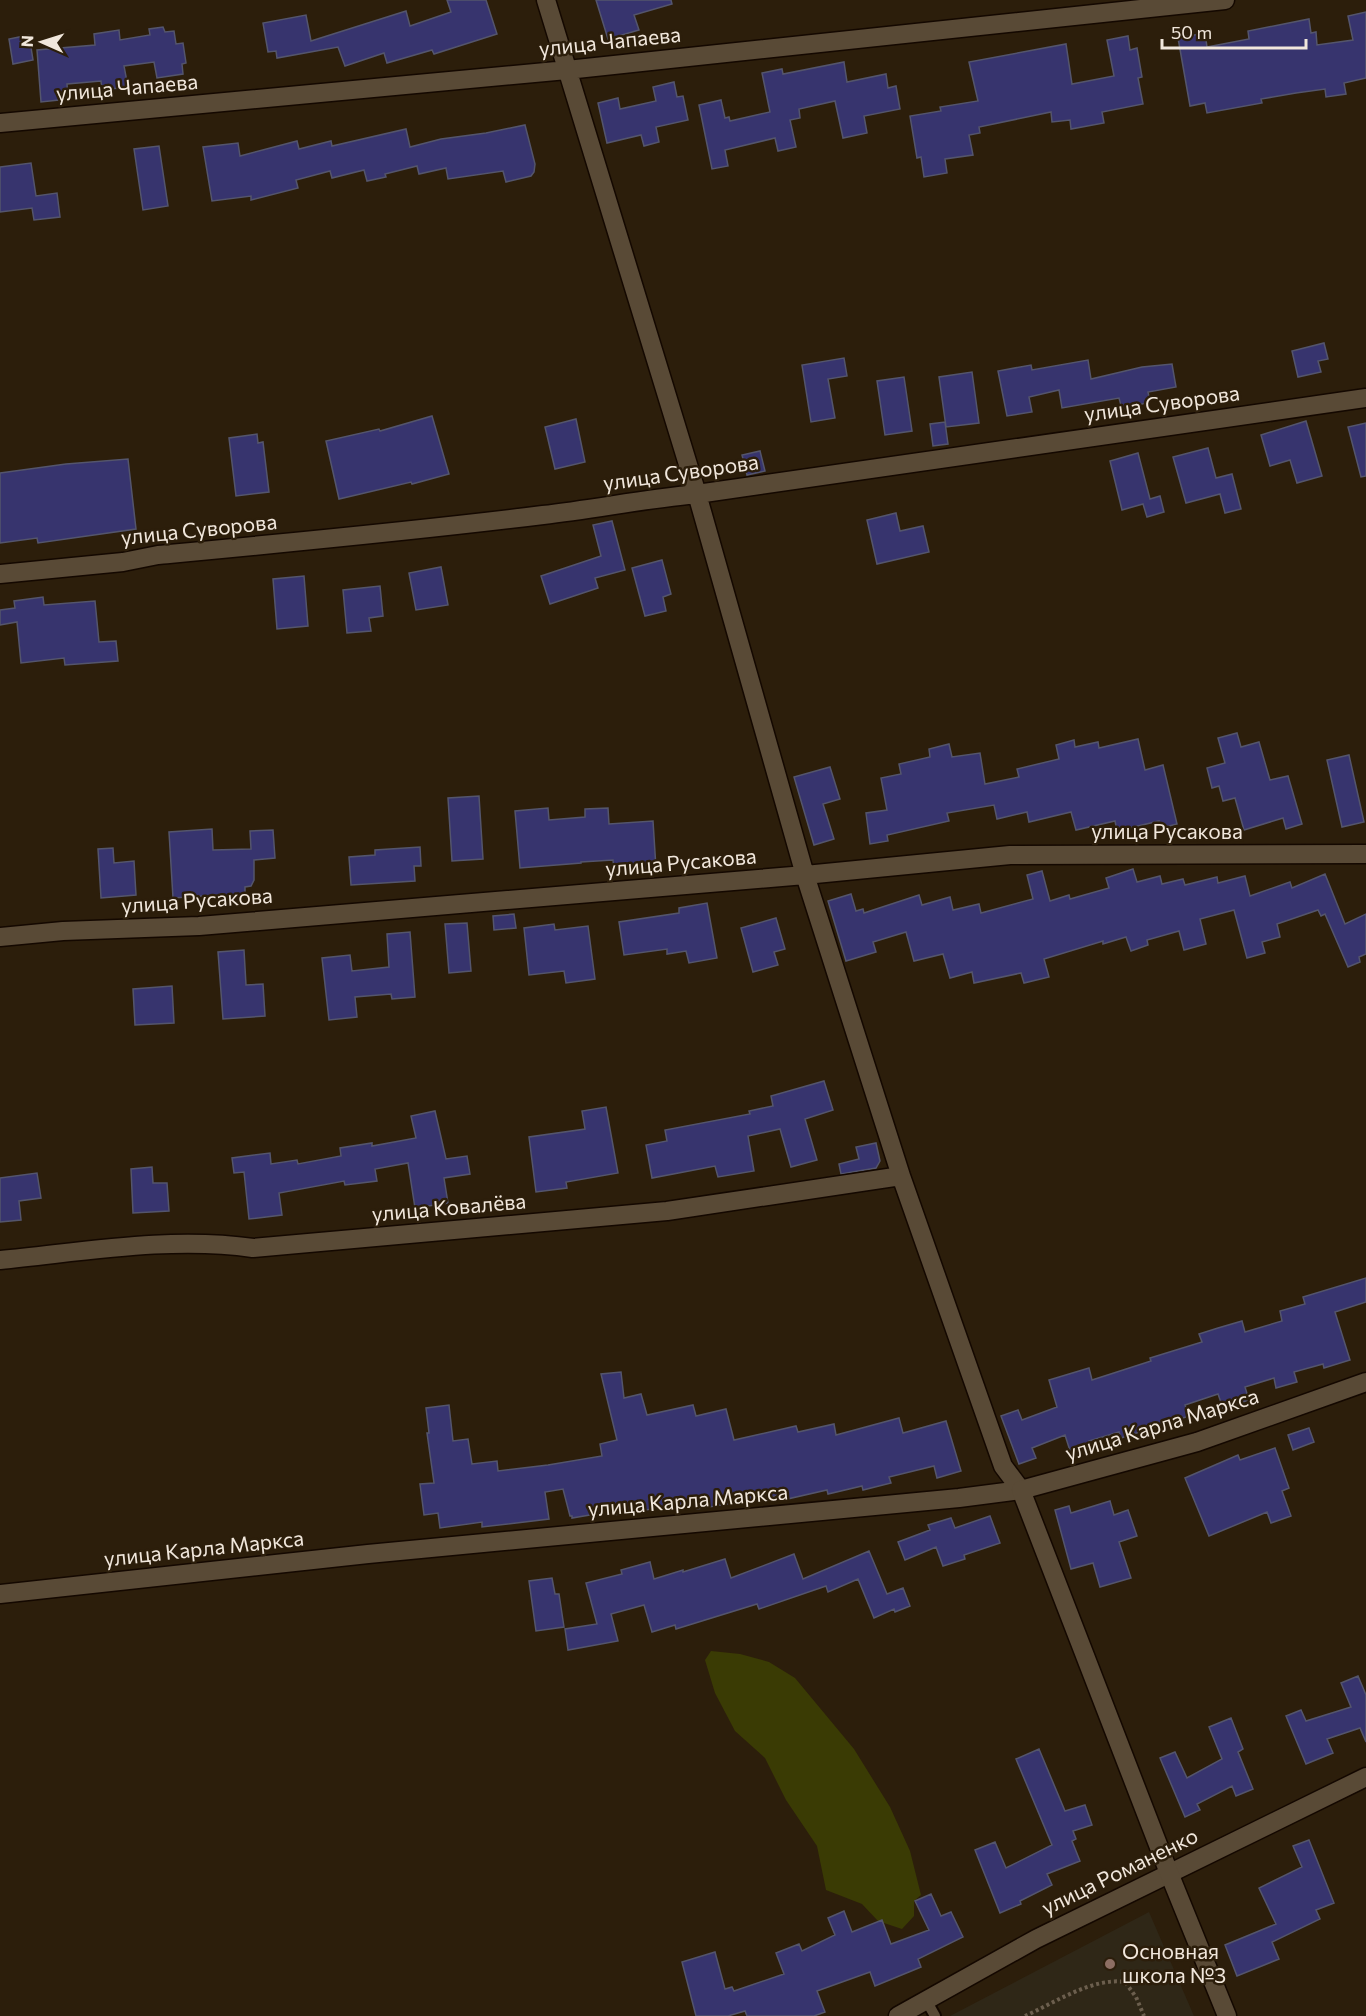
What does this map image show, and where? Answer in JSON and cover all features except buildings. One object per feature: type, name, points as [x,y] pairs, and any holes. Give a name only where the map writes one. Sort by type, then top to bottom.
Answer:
[{"type":"street","points":[[546,0],[697,494],[806,875],[901,1176],[1003,1466],[1021,1490],[1169,1873],[1227,2016]]},
{"type":"street","name":"улица Чапаева","points":[[0,123],[567,70],[1225,0]]},
{"type":"street","name":"улица Суворова","points":[[0,574],[123,562],[158,555],[373,536],[569,512],[1366,398]]},
{"type":"street","name":"улица Русакова","points":[[0,936],[211,925],[806,875],[1010,855],[1366,854]]},
{"type":"street","name":"улица Ковалёва","points":[[0,1260],[169,1244],[229,1245],[253,1248],[656,1212],[901,1176]]},
{"type":"street","name":"улица Карла Маркса","points":[[0,1594],[368,1554],[1021,1490],[1197,1442],[1366,1382]]},
{"type":"street","name":"улица Романенко","points":[[898,2016],[1036,1939],[1366,1777]]},
{"type":"lane","points":[[926,2000],[935,2016]]},
{"type":"path","points":[[1025,2016],[1097,1983],[1115,1980],[1125,1982],[1136,1997],[1144,2016]]},
{"type":"shaded area","points":[[711,1651],[740,1654],[769,1662],[795,1678],[854,1749],[890,1807],[910,1851],[921,1895],[914,1901],[914,1916],[902,1929],[878,1921],[862,1904],[826,1890],[817,1846],[786,1800],[765,1758],[735,1731],[715,1693],[705,1660]]},
{"type":"shaded area","name":"Основная школа №3","points":[[1149,1912],[1194,2016],[950,2016]]},
{"type":"place","name":"Основная школа №3","points":[[1110,1964]]}]
